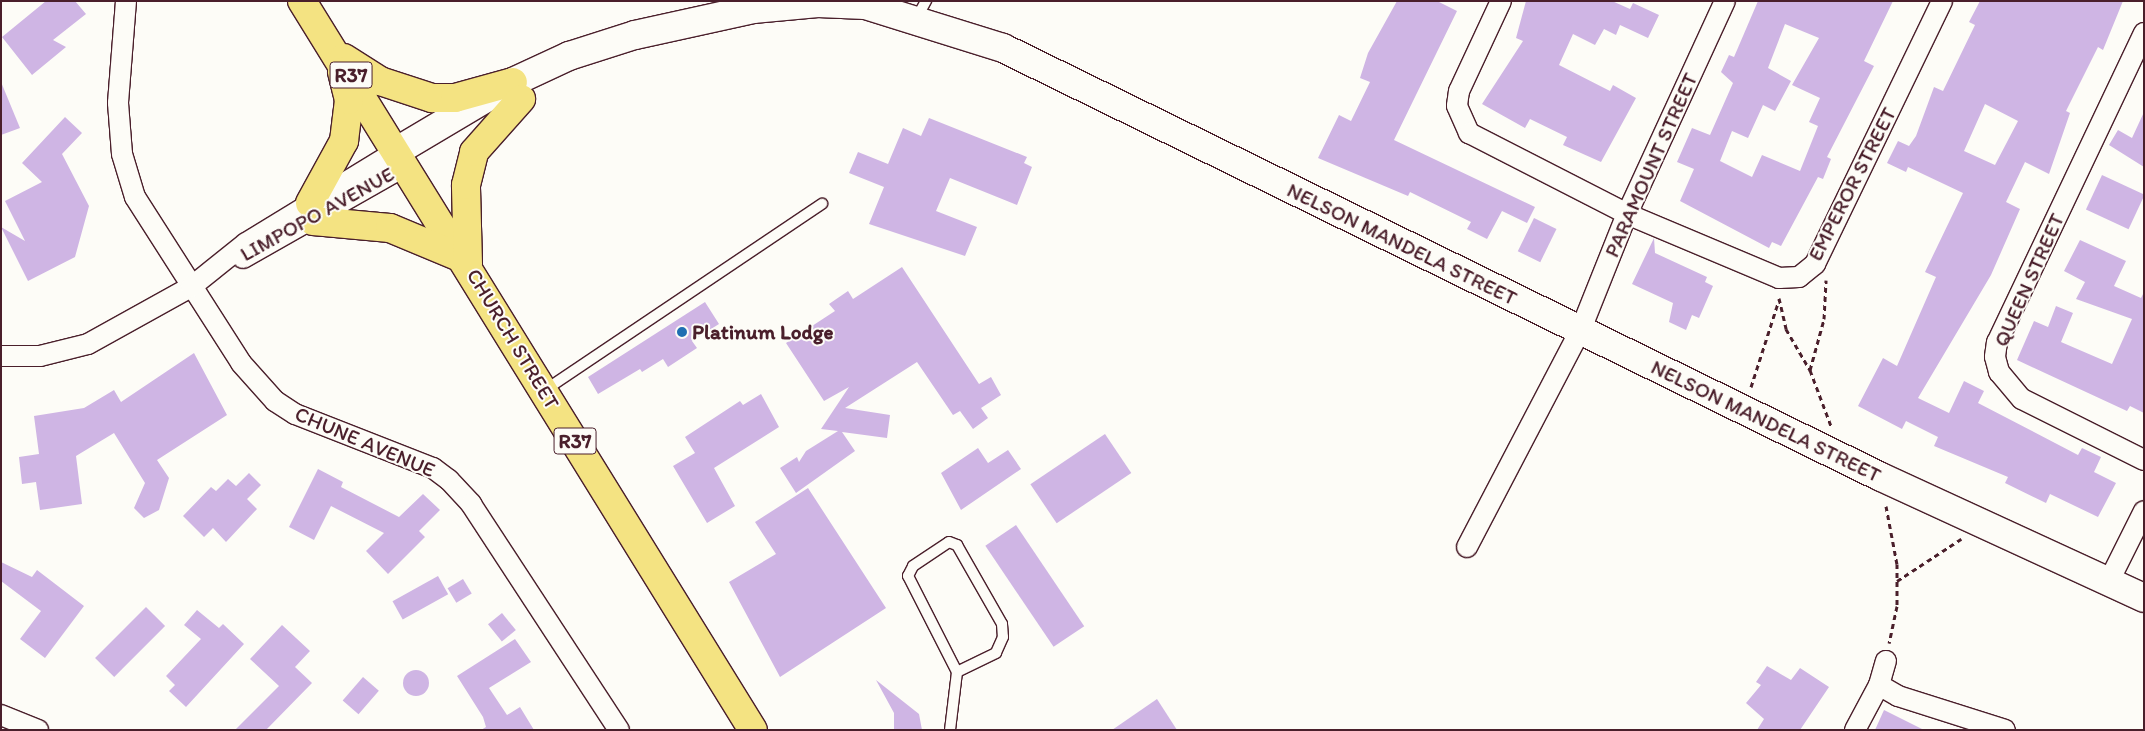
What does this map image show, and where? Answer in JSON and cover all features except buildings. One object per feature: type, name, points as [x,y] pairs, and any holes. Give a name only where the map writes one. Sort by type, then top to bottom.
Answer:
[{"type":"main road","name":"CHURCH STREET","points":[[302,1],[337,53],[752,730]]},
{"type":"main road","points":[[337,53],[380,81],[432,98],[455,98],[517,91]]},
{"type":"main road","points":[[337,53],[349,100],[348,124],[340,155],[312,212],[390,228],[465,261],[466,185],[474,152],[517,91]]},
{"type":"street","name":"CHUNE AVENUE","points":[[126,1],[127,40],[118,103],[122,154],[135,197],[191,287],[242,363],[275,401],[322,427],[433,468],[449,480],[471,504],[619,730]]},
{"type":"street","points":[[1501,1],[1459,91],[1461,122],[1469,133],[1627,214],[1779,278]]},
{"type":"street","name":"PARAMOUNT STREET","points":[[1467,547],[1581,330],[1627,214],[1725,1]]},
{"type":"street","name":"EMPEROR STREET","points":[[1779,278],[1799,277],[1815,264],[1827,243],[1942,1]]},
{"type":"street","name":"NELSON MANDELA STREET","points":[[401,159],[517,91],[569,56],[635,35],[753,9],[818,3],[921,10],[1845,460],[2144,598]]},
{"type":"street","name":"QUEEN STREET","points":[[2144,33],[1997,342],[1995,357],[1998,372],[2022,399],[2144,460]]},
{"type":"street","name":"LIMPOPO AVENUE","points":[[1,356],[40,356],[88,344],[191,287],[229,261],[246,243],[312,212],[401,159]]},
{"type":"street","points":[[2109,581],[2144,511]]},
{"type":"street","points":[[1855,730],[1879,685],[1886,661]]},
{"type":"street","points":[[1879,685],[1898,696],[2005,730]]},
{"type":"street","points":[[1,715],[38,730]]},
{"type":"lane","points":[[545,390],[822,204]]},
{"type":"lane","points":[[950,730],[957,672],[908,576],[913,566],[949,542],[962,553],[1002,624],[1003,637],[996,653],[957,672]]},
{"type":"path","points":[[1810,370],[1824,319],[1827,243]]},
{"type":"path","points":[[1779,278],[1779,300],[1786,329],[1810,370],[1845,460]]},
{"type":"path","points":[[1744,410],[1779,300]]},
{"type":"path","points":[[1881,477],[1896,582],[1886,661]]},
{"type":"path","points":[[1896,582],[1984,524]]},
{"type":"place","name":"Platinum Lodge","points":[[682,332]]}]
